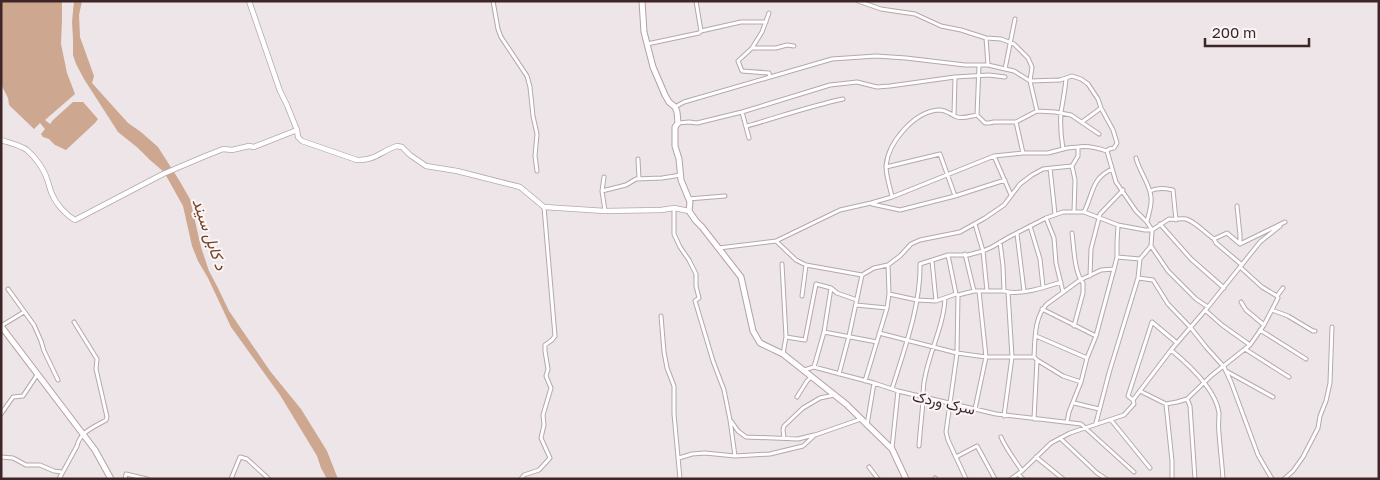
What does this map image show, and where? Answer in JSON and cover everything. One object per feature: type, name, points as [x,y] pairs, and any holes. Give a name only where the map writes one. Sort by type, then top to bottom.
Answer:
[{"type":"main road","points":[[642,1],[644,32],[656,78],[664,95],[677,112],[678,123],[675,127],[676,146],[681,180],[690,202],[689,211],[740,277],[753,330],[760,343],[783,354],[846,404],[892,449],[906,479]]},
{"type":"main road","points":[[1,326],[95,450],[111,479]]},
{"type":"street","points":[[249,1],[280,91],[297,130],[298,137],[302,141],[357,160],[375,157],[396,146],[402,147],[426,166],[457,171],[520,187],[544,207],[605,211],[674,208],[689,211]]},
{"type":"street","points":[[494,1],[501,37],[527,76],[530,87],[537,134],[534,156],[536,172]]},
{"type":"street","points":[[696,1],[701,31]]},
{"type":"street","points":[[858,1],[881,9],[915,14],[942,26],[1014,44],[1028,58],[1032,67],[1030,81],[1037,111]]},
{"type":"street","points":[[769,13],[762,32],[752,48],[738,61],[742,71],[769,73],[770,77]]},
{"type":"street","points":[[1005,69],[1016,19]]},
{"type":"street","points":[[647,44],[741,22],[766,22]]},
{"type":"street","points":[[986,38],[988,65]]},
{"type":"street","points":[[752,48],[794,46]]},
{"type":"street","points":[[675,107],[684,102],[825,60],[867,56],[906,58],[979,66],[988,65],[1014,71],[1030,81],[1066,79],[1072,76],[1080,78],[1088,84],[1098,99],[1100,108],[1113,130],[1117,143],[1114,148],[1107,151],[1094,147],[1080,146],[1078,148],[1048,153],[994,156],[892,197],[871,204],[840,210],[776,242],[718,248]]},
{"type":"street","points":[[976,115],[979,66]]},
{"type":"street","points":[[678,123],[697,123],[830,86],[857,82],[877,87],[989,74],[1005,77]]},
{"type":"street","points":[[954,116],[956,77]]},
{"type":"street","points":[[1063,149],[1061,113],[1066,79]]},
{"type":"street","points":[[747,126],[843,99]]},
{"type":"street","points":[[1082,122],[1100,108]]},
{"type":"street","points":[[892,197],[886,167],[892,146],[906,126],[933,111],[941,110],[960,118],[976,115],[989,123],[1016,122],[1037,111],[1061,113],[1071,115],[1099,134]]},
{"type":"street","points":[[742,112],[749,138]]},
{"type":"street","points":[[1016,122],[1023,153]]},
{"type":"street","points":[[1,140],[21,147],[30,153],[44,172],[58,204],[66,214],[77,219],[162,175],[223,150],[254,147],[297,130]]},
{"type":"street","points":[[1074,212],[1075,180],[1072,166],[1078,156],[1078,148]]},
{"type":"street","points":[[1096,423],[1138,278],[1140,259],[1151,246],[1152,230],[1116,182],[1107,151]]},
{"type":"street","points":[[886,167],[940,154],[955,196]]},
{"type":"street","points":[[994,156],[1011,196]]},
{"type":"street","points":[[1136,158],[1152,198],[1147,222]]},
{"type":"street","points":[[638,159],[639,179]]},
{"type":"street","points":[[776,242],[796,260],[806,265],[862,275],[874,268],[888,265],[911,244],[920,240],[960,232],[975,224],[1004,205],[1020,184],[1043,169],[1072,166]]},
{"type":"street","points":[[1050,168],[1055,214]]},
{"type":"street","points":[[1084,212],[1097,179],[1103,173],[1112,169]]},
{"type":"street","points":[[602,191],[626,185],[639,179],[681,175]]},
{"type":"street","points":[[604,177],[602,191],[605,211]]},
{"type":"street","points":[[871,204],[900,210],[955,196],[1005,180]]},
{"type":"street","points":[[1150,191],[1156,188],[1173,190],[1176,220]]},
{"type":"street","points":[[1090,276],[1091,249],[1098,218],[1123,190]]},
{"type":"street","points":[[688,199],[725,196]]},
{"type":"street","points":[[1237,206],[1240,244]]},
{"type":"street","points":[[521,479],[524,475],[539,470],[550,458],[541,438],[550,388],[546,376],[548,369],[545,351],[546,345],[555,336],[544,207]]},
{"type":"street","points":[[674,208],[674,234],[696,274],[699,298],[695,301],[724,390],[735,456]]},
{"type":"street","points":[[892,389],[917,300],[921,274],[920,264],[948,256],[968,255],[992,248],[1055,214],[1084,212],[1118,225],[1152,230],[1169,219],[1184,218],[1214,239],[1262,287],[1277,296]]},
{"type":"street","points":[[1046,218],[1054,238],[1056,263],[1063,292]]},
{"type":"street","points":[[1012,479],[1051,444],[1070,432],[1124,415],[1134,404],[1133,400],[1171,350],[1207,309],[1260,242],[1285,222],[1240,244]]},
{"type":"street","points":[[975,224],[983,251],[987,291]]},
{"type":"street","points":[[1160,224],[1191,259],[1224,288]]},
{"type":"street","points":[[1067,422],[1096,336],[1114,269],[1117,257],[1118,225]]},
{"type":"street","points":[[1030,226],[1040,259],[1043,288]]},
{"type":"street","points":[[1072,233],[1075,259],[1080,280],[1083,283],[1074,326]]},
{"type":"street","points":[[1214,239],[1227,233],[1240,244]]},
{"type":"street","points":[[1017,234],[1024,291]]},
{"type":"street","points":[[1000,242],[1012,357],[1004,416]]},
{"type":"street","points":[[1151,246],[1168,271],[1222,325],[1250,345]]},
{"type":"street","points":[[965,254],[974,291]]},
{"type":"street","points":[[948,256],[957,294],[957,353],[946,432],[966,479]]},
{"type":"street","points":[[1117,257],[1140,259]]},
{"type":"street","points":[[932,261],[936,300]]},
{"type":"street","points":[[782,264],[786,337],[783,354]]},
{"type":"street","points":[[802,296],[806,265]]},
{"type":"street","points":[[865,381],[887,308],[889,294],[888,265]]},
{"type":"street","points":[[1034,419],[1036,336],[1038,319],[1042,309],[1080,280],[1101,270],[1114,269]]},
{"type":"street","points":[[839,374],[862,275]]},
{"type":"street","points":[[1138,278],[1153,280],[1168,304],[1225,369],[1273,397]]},
{"type":"street","points":[[889,294],[917,300],[936,300],[974,291],[1032,291],[1062,282]]},
{"type":"street","points":[[786,337],[805,340],[816,284],[831,288],[837,294],[857,300]]},
{"type":"street","points":[[804,370],[814,367],[824,332],[831,288]]},
{"type":"street","points":[[1140,391],[1166,404],[1187,399],[1204,383],[1225,369],[1250,345],[1264,325],[1278,298],[1277,296],[1283,288]]},
{"type":"street","points":[[8,289],[34,325],[58,380]]},
{"type":"street","points":[[975,409],[986,357],[979,291]]},
{"type":"street","points":[[919,446],[923,397],[922,387],[943,314],[945,298]]},
{"type":"street","points":[[1241,302],[1246,310],[1264,325]]},
{"type":"street","points":[[856,305],[887,308]]},
{"type":"street","points":[[1042,309],[1096,336]]},
{"type":"street","points":[[1272,310],[1288,316],[1315,331]]},
{"type":"street","points":[[1,326],[24,312]]},
{"type":"street","points":[[661,316],[664,352],[667,368],[674,386],[674,414],[680,479]]},
{"type":"street","points":[[59,479],[82,434],[106,420],[107,416],[96,369],[97,359],[74,322]]},
{"type":"street","points":[[1133,400],[1128,396],[1152,322],[1177,343]]},
{"type":"street","points":[[1284,479],[1293,471],[1303,457],[1318,428],[1330,384],[1332,327]]},
{"type":"street","points":[[1260,330],[1306,359]]},
{"type":"street","points":[[824,332],[877,342]]},
{"type":"street","points":[[879,333],[957,353],[986,357],[1035,359],[1063,376],[1081,382]]},
{"type":"street","points":[[1036,336],[1088,358]]},
{"type":"street","points":[[1245,349],[1289,377]]},
{"type":"street","points":[[1171,350],[1204,383],[1214,398],[1219,413],[1218,430],[1223,479]]},
{"type":"street","name":"سرک وردک","points":[[814,367],[874,383],[898,392],[950,402],[1004,416],[1067,422],[1081,424],[1086,427]]},
{"type":"street","points":[[1225,369],[1258,455],[1272,479]]},
{"type":"street","points":[[1,414],[14,397],[23,396],[37,375]]},
{"type":"street","points":[[797,397],[807,381],[812,377]]},
{"type":"street","points":[[867,425],[874,383]]},
{"type":"street","points":[[892,449],[898,392]]},
{"type":"street","points":[[784,438],[784,426],[803,408],[820,398],[835,394]]},
{"type":"street","points":[[1187,399],[1190,406],[1195,479]]},
{"type":"street","points":[[1074,403],[1099,409]]},
{"type":"street","points":[[1166,404],[1172,479]]},
{"type":"street","points":[[730,420],[738,431],[746,437],[798,439],[862,419]]},
{"type":"street","points":[[1111,420],[1150,468]]},
{"type":"street","points":[[1086,427],[1134,472]]},
{"type":"street","points":[[678,458],[705,453],[735,456],[770,454],[803,446],[815,435]]},
{"type":"street","points":[[1001,437],[1023,479]]},
{"type":"street","points":[[1060,438],[1097,473],[1106,479]]},
{"type":"street","points":[[956,457],[977,446],[995,479]]},
{"type":"street","points":[[1,457],[13,458],[26,465],[40,465],[54,471],[63,472]]},
{"type":"street","points":[[231,479],[240,457],[248,459],[269,479]]},
{"type":"street","points":[[1036,457],[1063,479]]},
{"type":"street","points":[[869,467],[878,479]]},
{"type":"street","points":[[125,479],[126,474],[147,479]]},
{"type":"shaded area","points":[[3,1],[62,1],[61,44],[67,73],[75,94],[45,120],[50,124],[73,102],[83,102],[98,119],[66,150],[43,137],[41,134],[45,129],[40,123],[34,129],[9,105],[8,98],[1,84],[1,3]]},
{"type":"shaded area","points":[[74,1],[82,1],[79,15],[80,37],[94,76],[92,83],[128,123],[158,147],[179,180],[190,199],[201,247],[209,271],[229,311],[270,371],[301,409],[327,451],[338,479],[327,479],[317,456],[280,395],[231,327],[198,261],[192,246],[183,206],[164,172],[118,132],[84,79],[73,55],[72,22]]},
{"type":"water label","name":"د کابل سيند","points":[[210,234]]}]
